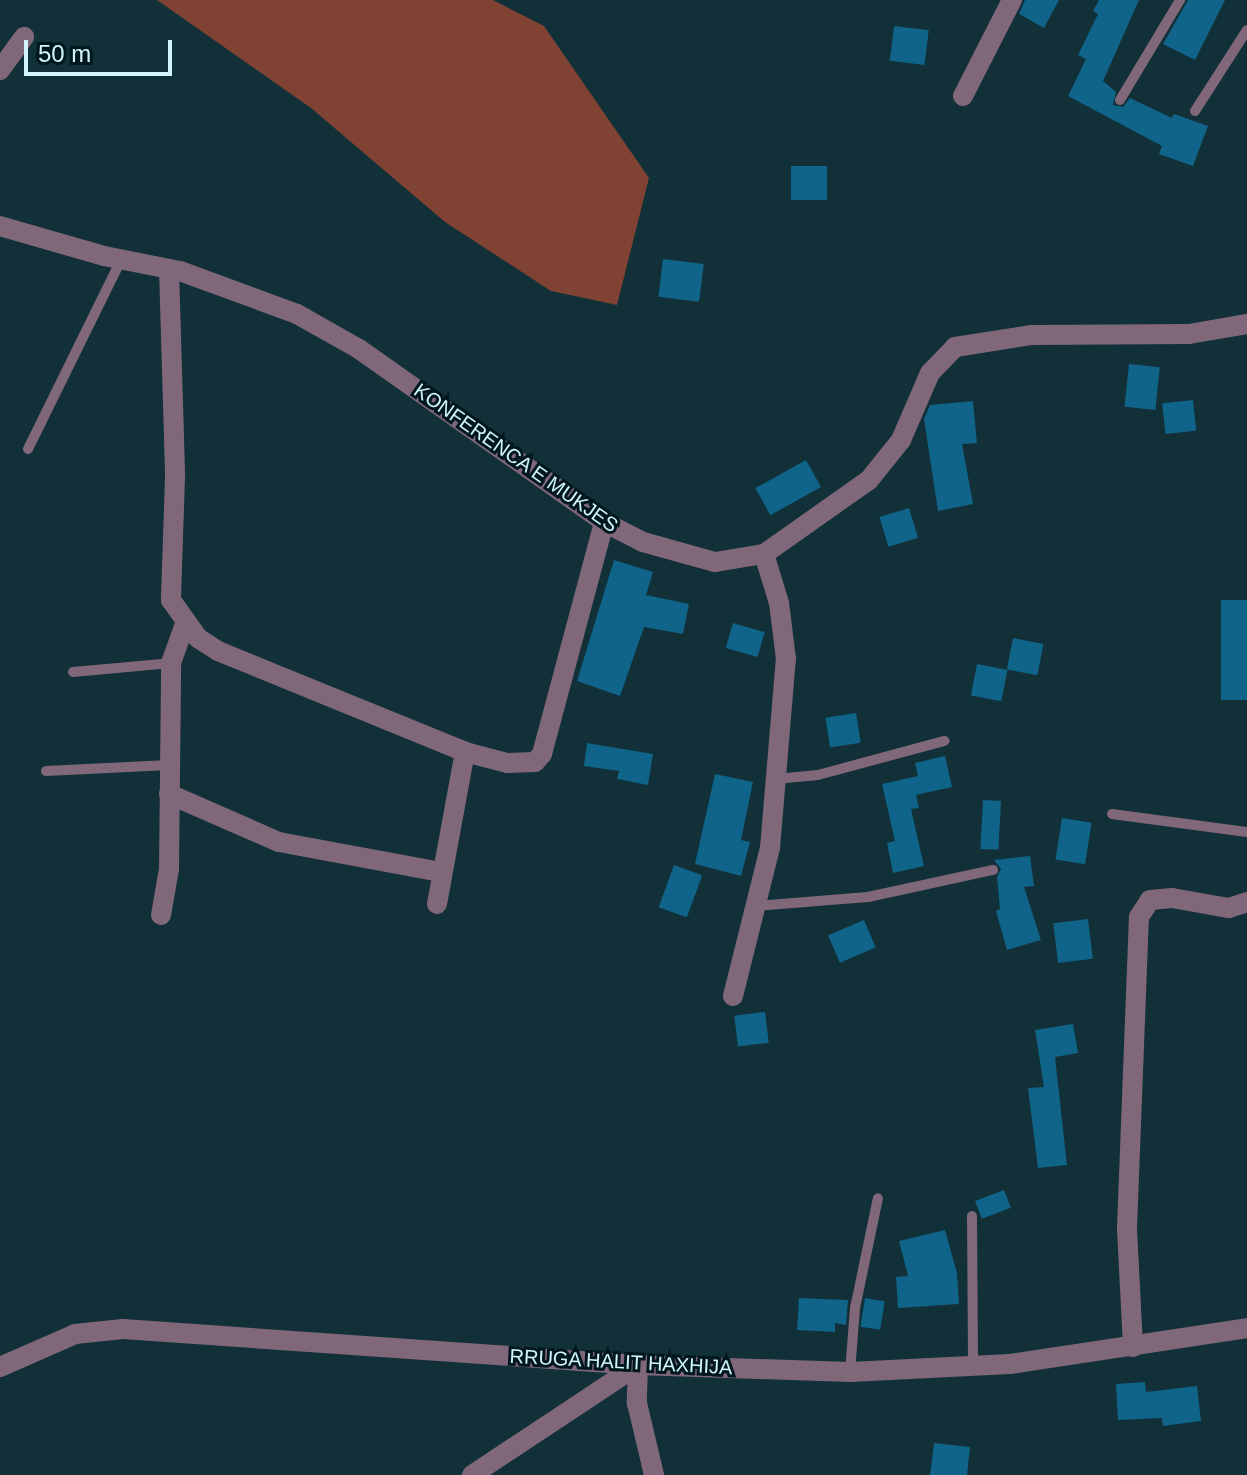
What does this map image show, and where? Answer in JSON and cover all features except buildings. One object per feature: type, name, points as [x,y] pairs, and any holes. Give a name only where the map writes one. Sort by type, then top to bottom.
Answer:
[{"type":"street","points":[[963,96],[1012,0]]},
{"type":"street","points":[[0,70],[24,37]]},
{"type":"street","name":"KONFERENCA E MUKJES","points":[[0,226],[121,260],[169,269],[245,293],[317,324],[604,522],[643,542],[699,559],[731,561],[764,554],[835,507],[888,461],[930,373],[955,347],[1032,335],[1189,334],[1247,324]]},
{"type":"street","points":[[169,269],[175,477],[171,600],[185,624],[218,651],[465,752],[523,764],[535,762],[542,754],[604,522]]},
{"type":"street","points":[[733,996],[770,848],[786,659],[782,617],[764,554]]},
{"type":"street","points":[[161,915],[169,869],[171,663],[185,624]]},
{"type":"street","points":[[437,904],[465,752]]},
{"type":"street","points":[[169,794],[279,842],[441,872]]},
{"type":"street","points":[[1133,1347],[1127,1228],[1139,917],[1150,900],[1172,898],[1229,908],[1247,902]]},
{"type":"street","name":"RRUGA HALIT HAXHIJA","points":[[0,1367],[75,1334],[123,1329],[638,1365],[850,1372],[973,1366],[1133,1347],[1247,1328]]},
{"type":"street","points":[[472,1475],[638,1365]]},
{"type":"street","points":[[638,1365],[637,1403],[654,1475]]},
{"type":"lane","points":[[1120,100],[1180,0]]},
{"type":"lane","points":[[1195,111],[1247,30]]},
{"type":"lane","points":[[28,449],[121,260]]},
{"type":"lane","points":[[73,672],[171,663]]},
{"type":"lane","points":[[776,779],[818,775],[944,741]]},
{"type":"lane","points":[[46,771],[169,765]]},
{"type":"lane","points":[[1112,814],[1247,832]]},
{"type":"lane","points":[[756,906],[868,897],[993,870]]},
{"type":"lane","points":[[850,1372],[855,1308],[878,1198]]},
{"type":"lane","points":[[972,1216],[973,1366]]},
{"type":"shaded area","points":[[157,0],[493,0],[544,26],[649,178],[617,305],[551,291],[445,222],[311,108]]}]
